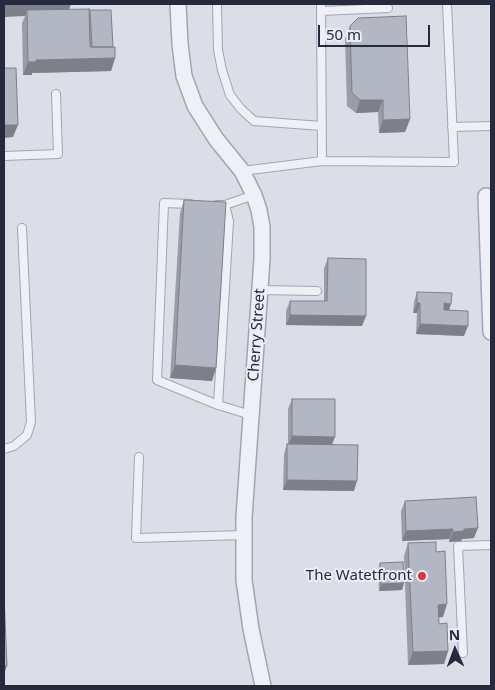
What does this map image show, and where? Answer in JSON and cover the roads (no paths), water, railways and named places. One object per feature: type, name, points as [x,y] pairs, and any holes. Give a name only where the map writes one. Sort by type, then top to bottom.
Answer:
[{"type":"street","name":"Cherry Street","points":[[178,4],[184,76],[195,106],[216,139],[242,171],[254,195],[262,227],[262,259],[244,517],[244,580],[251,629],[263,686]]},
{"type":"street","points":[[486,196],[491,332]]},
{"type":"lane","points":[[217,4],[218,50],[222,70],[230,95],[241,109],[254,121],[322,126]]},
{"type":"lane","points":[[242,171],[322,161],[454,162],[447,4]]},
{"type":"lane","points":[[322,161],[321,7],[388,8]]},
{"type":"lane","points":[[4,156],[58,154],[56,94]]},
{"type":"lane","points":[[452,127],[491,126]]},
{"type":"lane","points":[[207,204],[225,205],[254,195]]},
{"type":"lane","points":[[199,204],[164,203],[157,380],[218,405],[251,416]]},
{"type":"lane","points":[[218,405],[230,221],[225,205]]},
{"type":"lane","points":[[4,450],[14,446],[27,435],[31,422],[22,228]]},
{"type":"lane","points":[[260,290],[317,290]]},
{"type":"lane","points":[[139,457],[136,538],[244,535]]},
{"type":"lane","points":[[463,653],[458,546],[491,546]]},
{"type":"place","name":"The Watetfront","points":[[422,576]]}]
